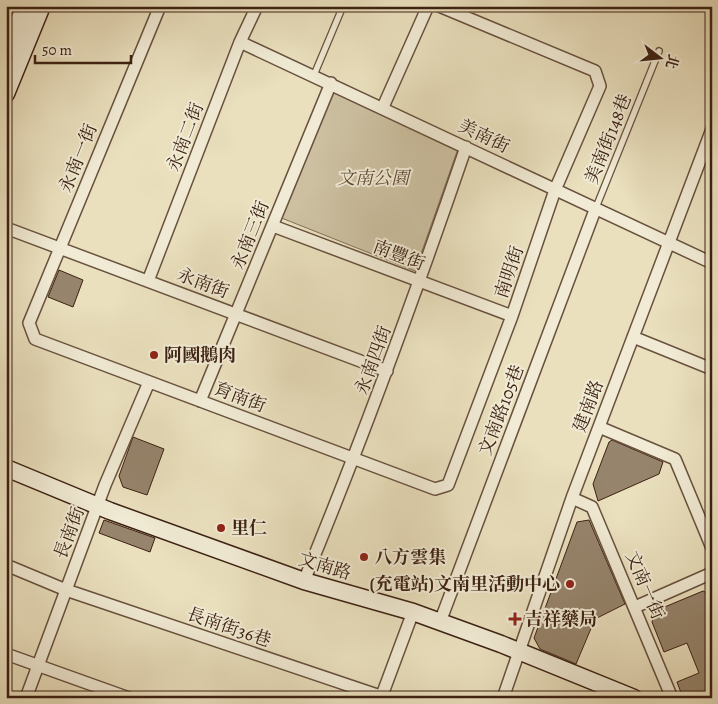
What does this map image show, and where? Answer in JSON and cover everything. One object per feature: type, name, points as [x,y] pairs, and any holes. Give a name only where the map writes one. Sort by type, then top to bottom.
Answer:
[{"type":"street","points":[[6,94],[13,42],[25,6]]},
{"type":"street","points":[[13,42],[42,6]]},
{"type":"street","name":"永南一街","points":[[29,323],[160,6]]},
{"type":"street","name":"永南二街","points":[[148,281],[240,42],[257,6]]},
{"type":"street","points":[[383,107],[428,6]]},
{"type":"street","name":"南明街","points":[[439,6],[595,71],[600,86],[555,190],[512,316],[448,485]]},
{"type":"street","name":"美南街","points":[[240,42],[383,107],[595,210],[712,263]]},
{"type":"street","name":"永南三街","points":[[200,401],[331,83]]},
{"type":"street","name":"建南路","points":[[503,698],[521,651],[572,498],[668,242],[711,136]]},
{"type":"street","name":"永南四街","points":[[304,581],[355,459],[420,281],[466,147]]},
{"type":"street","name":"文南路105巷","points":[[440,622],[595,210]]},
{"type":"street","name":"南豐街","points":[[273,226],[512,316]]},
{"type":"street","name":"永南街","points":[[6,228],[387,371]]},
{"type":"street","name":"育南街","points":[[29,323],[35,339],[435,490],[448,485]]},
{"type":"street","points":[[633,337],[712,369]]},
{"type":"street","name":"長南街","points":[[26,698],[98,505],[149,382]]},
{"type":"street","points":[[600,427],[675,459],[712,548]]},
{"type":"street","name":"文南路","points":[[6,468],[98,505],[304,581],[413,612],[521,651],[634,698]]},
{"type":"street","name":"文南一街","points":[[572,498],[592,507],[672,698]]},
{"type":"street","name":"長南街36巷","points":[[6,565],[66,590],[383,697]]},
{"type":"street","points":[[635,607],[712,573]]},
{"type":"street","points":[[383,697],[413,612]]},
{"type":"street","points":[[6,654],[129,698]]},
{"type":"lane","points":[[314,75],[343,6]]},
{"type":"lane","name":"美南街148巷","points":[[595,210],[659,52]]},
{"type":"green space","name":"文南公園","points":[[337,82],[460,143],[415,271],[279,217]]},
{"type":"building","points":[[59,270],[83,280],[73,307],[48,297]]},
{"type":"building","points":[[133,437],[164,449],[147,495],[123,487],[119,476]]},
{"type":"building","points":[[612,440],[663,462],[659,474],[598,501],[593,484],[609,442]]},
{"type":"building","points":[[104,520],[155,538],[150,552],[99,533]]},
{"type":"building","points":[[589,520],[625,604],[595,619],[576,664],[540,649],[534,638],[577,522]]},
{"type":"building","points":[[703,591],[712,595],[712,698],[683,698],[677,682],[699,673],[687,643],[664,652],[652,622],[655,611]]},
{"type":"place","name":"阿國鵝肉","points":[[154,355]]},
{"type":"place","name":"里仁","points":[[221,528]]},
{"type":"place","name":"八方雲集","points":[[364,557]]},
{"type":"place","name":"(充電站)文南里活動中心","points":[[570,584]]},
{"type":"place","name":"吉祥藥局","points":[[515,619]]}]
